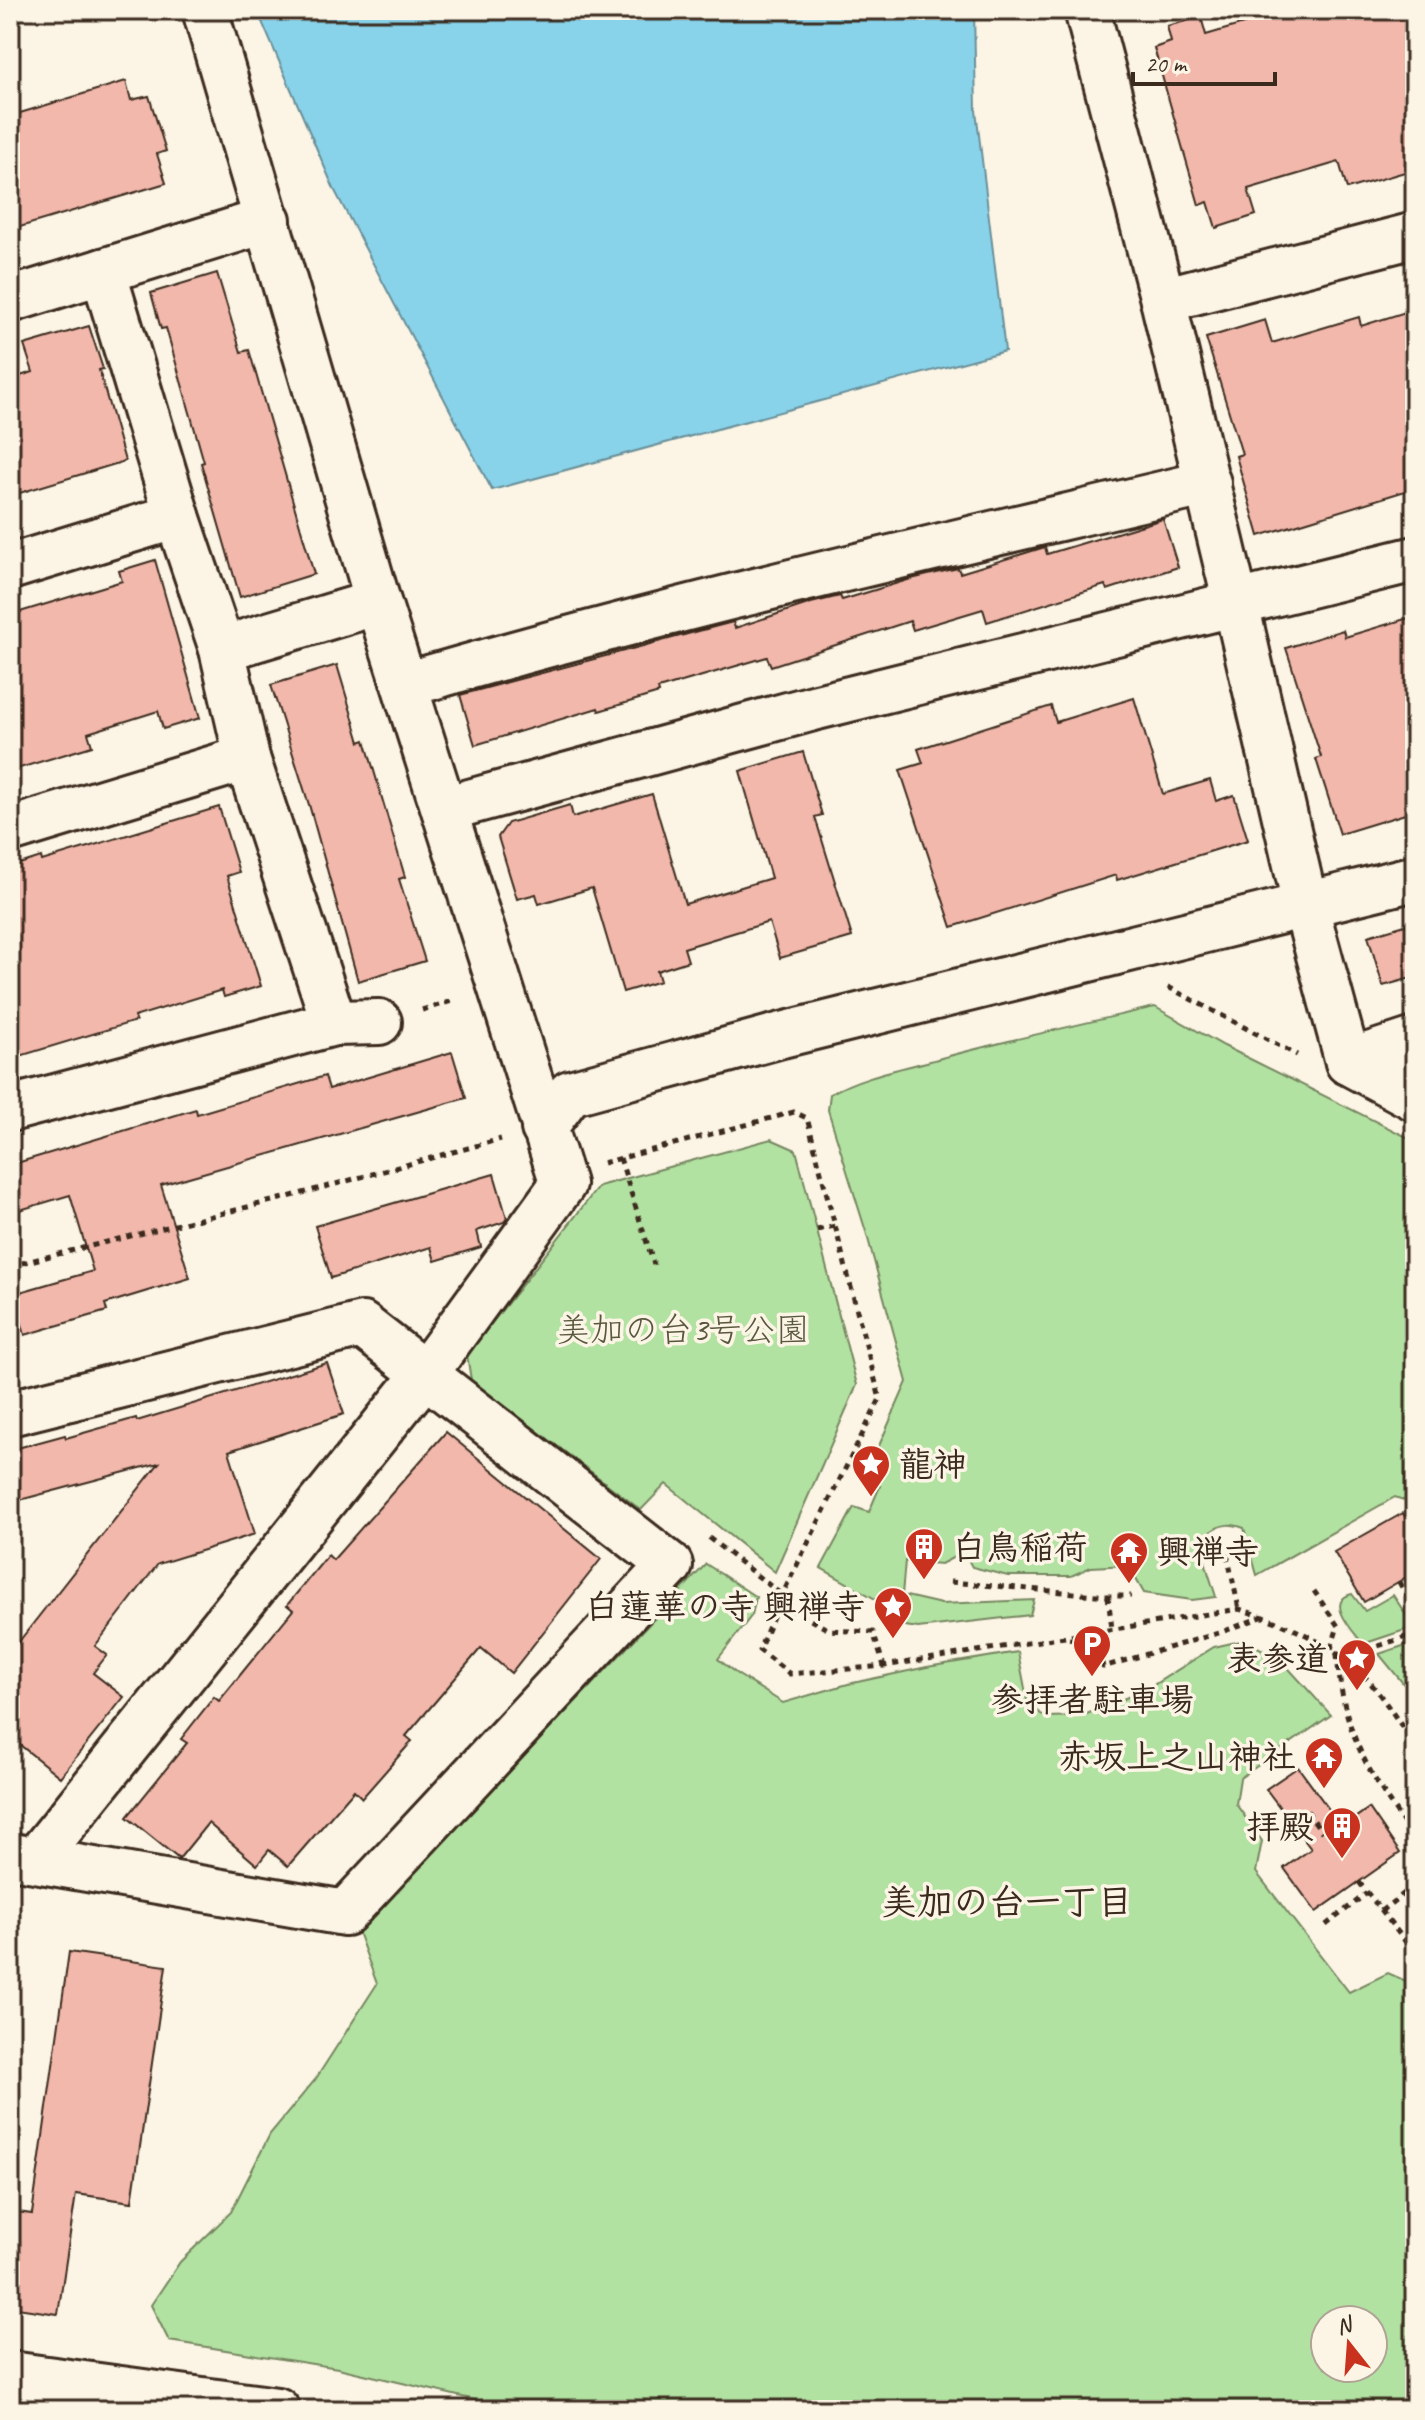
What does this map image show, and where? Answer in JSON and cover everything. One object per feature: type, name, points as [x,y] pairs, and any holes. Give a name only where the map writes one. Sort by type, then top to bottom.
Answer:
[{"type":"street","points":[[10,1413],[362,1325],[425,1374],[670,1565],[345,1913],[23,1857],[425,1374],[563,1184],[544,1128],[484,993],[444,809],[378,602],[205,10]]},
{"type":"street","points":[[1087,10],[1163,300],[1305,904],[1348,1062],[1415,1098]]},
{"type":"street","points":[[10,300],[268,220]]},
{"type":"street","points":[[1163,300],[1415,235]]},
{"type":"street","points":[[103,271],[177,516],[222,649],[247,758],[334,1023]]},
{"type":"street","points":[[405,685],[772,587],[1208,483]]},
{"type":"street","points":[[10,567],[177,516]]},
{"type":"street","points":[[444,809],[817,707],[1415,559]]},
{"type":"street","points":[[222,649],[378,602]]},
{"type":"street","points":[[10,830],[247,758]]},
{"type":"street","points":[[544,1128],[570,1093],[782,1035],[1415,878]]},
{"type":"street","points":[[10,1109],[334,1023],[379,1022]]},
{"type":"street","points":[[1348,1062],[1415,1040]]},
{"type":"street","points":[[10,2374],[277,2410]]},
{"type":"path","points":[[1166,986],[1321,1068],[1348,1062]]},
{"type":"path","points":[[563,1184],[598,1165],[620,1158],[794,1112],[807,1118],[880,1399],[782,1595],[759,1650],[790,1674],[884,1666],[1239,1609],[1265,1615],[1343,1657],[1368,1681],[1415,1746]]},
{"type":"path","points":[[10,1266],[288,1197],[544,1128]]},
{"type":"path","points":[[620,1158],[654,1265]]},
{"type":"path","points":[[817,1230],[835,1226]]},
{"type":"path","points":[[700,1531],[782,1595]]},
{"type":"path","points":[[1227,1554],[1239,1609]]},
{"type":"path","points":[[950,1582],[1131,1596]]},
{"type":"path","points":[[1399,1582],[1415,1610]]},
{"type":"path","points":[[1314,1591],[1338,1626],[1334,1652],[1340,1692],[1358,1750],[1374,1781],[1415,1839]]},
{"type":"path","points":[[1108,1596],[1112,1629]]},
{"type":"path","points":[[779,1603],[829,1630],[873,1632],[884,1666]]},
{"type":"path","points":[[1061,1638],[1096,1642],[1103,1667],[1222,1632],[1265,1615]]},
{"type":"path","points":[[1343,1657],[1415,1634]]},
{"type":"path","points":[[1307,1811],[1322,1832]]},
{"type":"path","points":[[1359,1882],[1415,1954]]},
{"type":"path","points":[[1380,1911],[1415,1885]]},
{"type":"path","points":[[1326,1925],[1367,1893]]},
{"type":"green space","points":[[1155,1007],[1224,1046],[1415,1141],[1415,1504],[1395,1497],[1257,1575],[1244,1528],[1228,1525],[1217,1528],[1204,1543],[1216,1597],[1192,1600],[1144,1593],[1128,1565],[1091,1567],[1071,1576],[1008,1576],[972,1567],[964,1552],[941,1564],[905,1561],[902,1595],[941,1604],[1034,1600],[1030,1615],[918,1628],[892,1624],[877,1600],[821,1568],[854,1507],[869,1512],[880,1486],[864,1480],[907,1382],[867,1235],[828,1110],[830,1094],[855,1082],[894,1070]]},
{"type":"green space","name":"美加の台3号公園","points":[[771,1139],[796,1150],[857,1385],[775,1572],[666,1484],[641,1510],[471,1380],[467,1355],[599,1186]]},
{"type":"green space","points":[[706,1564],[756,1597],[752,1615],[718,1659],[783,1703],[848,1684],[1018,1652],[1028,1704],[1045,1717],[1082,1716],[1147,1689],[1214,1647],[1245,1640],[1281,1660],[1331,1715],[1240,1778],[1236,1804],[1262,1841],[1256,1872],[1349,1992],[1388,1973],[1415,1985],[1415,2410],[518,2410],[338,2368],[169,2341],[151,2305],[180,2262],[231,2212],[270,2134],[315,2080],[377,1984],[358,1932]]},
{"type":"green space","points":[[1352,1594],[1365,1611],[1393,1595],[1414,1627],[1363,1644],[1343,1617],[1341,1609],[1340,1603]]},
{"type":"green space","points":[[1415,1642],[1415,1698],[1379,1654]]},
{"type":"water","points":[[257,10],[974,10],[976,110],[1005,351],[492,490],[334,189]]},
{"type":"building","points":[[1291,10],[1415,10],[1415,169],[1347,189],[1339,162],[1248,189],[1256,215],[1216,228],[1208,202],[1199,205],[1154,48],[1171,42],[1167,26],[1201,17],[1206,35]]},
{"type":"building","points":[[126,81],[131,100],[149,96],[166,151],[157,154],[166,183],[10,230],[10,116]]},
{"type":"building","points":[[217,273],[241,352],[249,350],[314,574],[240,597],[166,328],[161,329],[151,293]]},
{"type":"building","points":[[1415,309],[1415,488],[1259,536],[1236,456],[1242,454],[1206,338],[1265,320],[1272,343],[1359,317],[1361,326]]},
{"type":"building","points":[[89,326],[103,369],[99,370],[125,461],[10,496],[10,379],[33,372],[24,345]]},
{"type":"building","points":[[1163,519],[1178,567],[1107,590],[1105,585],[987,622],[983,609],[913,630],[910,621],[771,666],[767,657],[658,689],[659,693],[475,745],[460,695],[733,622],[735,628],[840,596],[842,600],[958,568],[960,573],[1045,547],[1047,554]]},
{"type":"building","points":[[155,560],[200,718],[163,729],[158,711],[88,733],[92,746],[10,771],[10,615],[122,581],[119,571]]},
{"type":"building","points":[[1415,616],[1415,811],[1340,834],[1316,759],[1321,757],[1286,648],[1343,630],[1345,637]]},
{"type":"building","points":[[337,665],[360,742],[365,740],[405,877],[399,879],[425,961],[358,981],[310,808],[271,685]]},
{"type":"building","points":[[1134,698],[1163,794],[1210,780],[1216,801],[1234,795],[1248,840],[1117,880],[1116,875],[952,927],[900,770],[923,763],[918,749],[1051,706],[1056,722]]},
{"type":"building","points":[[803,752],[822,815],[815,817],[852,937],[780,958],[769,922],[684,948],[688,961],[657,971],[660,981],[623,992],[592,888],[539,904],[536,894],[517,899],[498,837],[508,823],[570,805],[573,817],[652,794],[685,904],[771,878],[740,771]]},
{"type":"building","points":[[219,807],[239,872],[227,876],[261,986],[224,997],[222,990],[134,1017],[136,1021],[10,1059],[10,867],[41,857],[42,861]]},
{"type":"building","points":[[1415,922],[1415,977],[1383,986],[1368,936]]},
{"type":"building","points":[[452,1052],[466,1098],[161,1185],[190,1278],[105,1304],[107,1311],[25,1335],[13,1294],[93,1271],[70,1195],[10,1213],[10,1165],[196,1109],[197,1114],[325,1076],[329,1089]]},
{"type":"building","points":[[494,1174],[507,1218],[504,1222],[477,1231],[481,1247],[435,1261],[431,1247],[331,1278],[315,1226]]},
{"type":"building","points":[[327,1363],[344,1414],[229,1451],[255,1534],[158,1564],[95,1646],[107,1655],[93,1673],[124,1697],[60,1777],[10,1737],[10,1653],[159,1463],[16,1501],[10,1479],[10,1450],[136,1418],[137,1421]]},
{"type":"building","points":[[446,1432],[601,1559],[511,1673],[481,1648],[406,1736],[412,1741],[362,1798],[354,1790],[288,1866],[269,1850],[257,1865],[208,1823],[179,1859],[127,1817],[187,1743],[181,1739],[214,1697],[219,1701],[293,1610],[287,1605],[328,1555],[333,1560]]},
{"type":"building","points":[[1403,1513],[1415,1534],[1415,1572],[1364,1602],[1334,1552]]},
{"type":"building","name":"拝殿","points":[[1298,1767],[1342,1827],[1369,1808],[1400,1853],[1316,1912],[1284,1868],[1311,1849],[1266,1789]]},
{"type":"building","points":[[69,1952],[166,1966],[132,2202],[76,2194],[58,2314],[10,2307],[10,2211],[32,2214]]},
{"type":"place","name":"龍神","points":[[871,1498]]},
{"type":"place","name":"白鳥稲荷","points":[[924,1581]]},
{"type":"place","name":"興禅寺","points":[[1129,1585]]},
{"type":"place","name":"白蓮華の寺 興禅寺","points":[[893,1640]]},
{"type":"place","name":"参拝者駐車場","points":[[1092,1678]]},
{"type":"place","name":"表参道","points":[[1357,1692]]},
{"type":"place","name":"赤坂上之山神社","points":[[1324,1790]]},
{"type":"place","name":"拝殿","points":[[1342,1860]]},
{"type":"district","name":"美加の台一丁目","points":[[1007,1901]]}]
